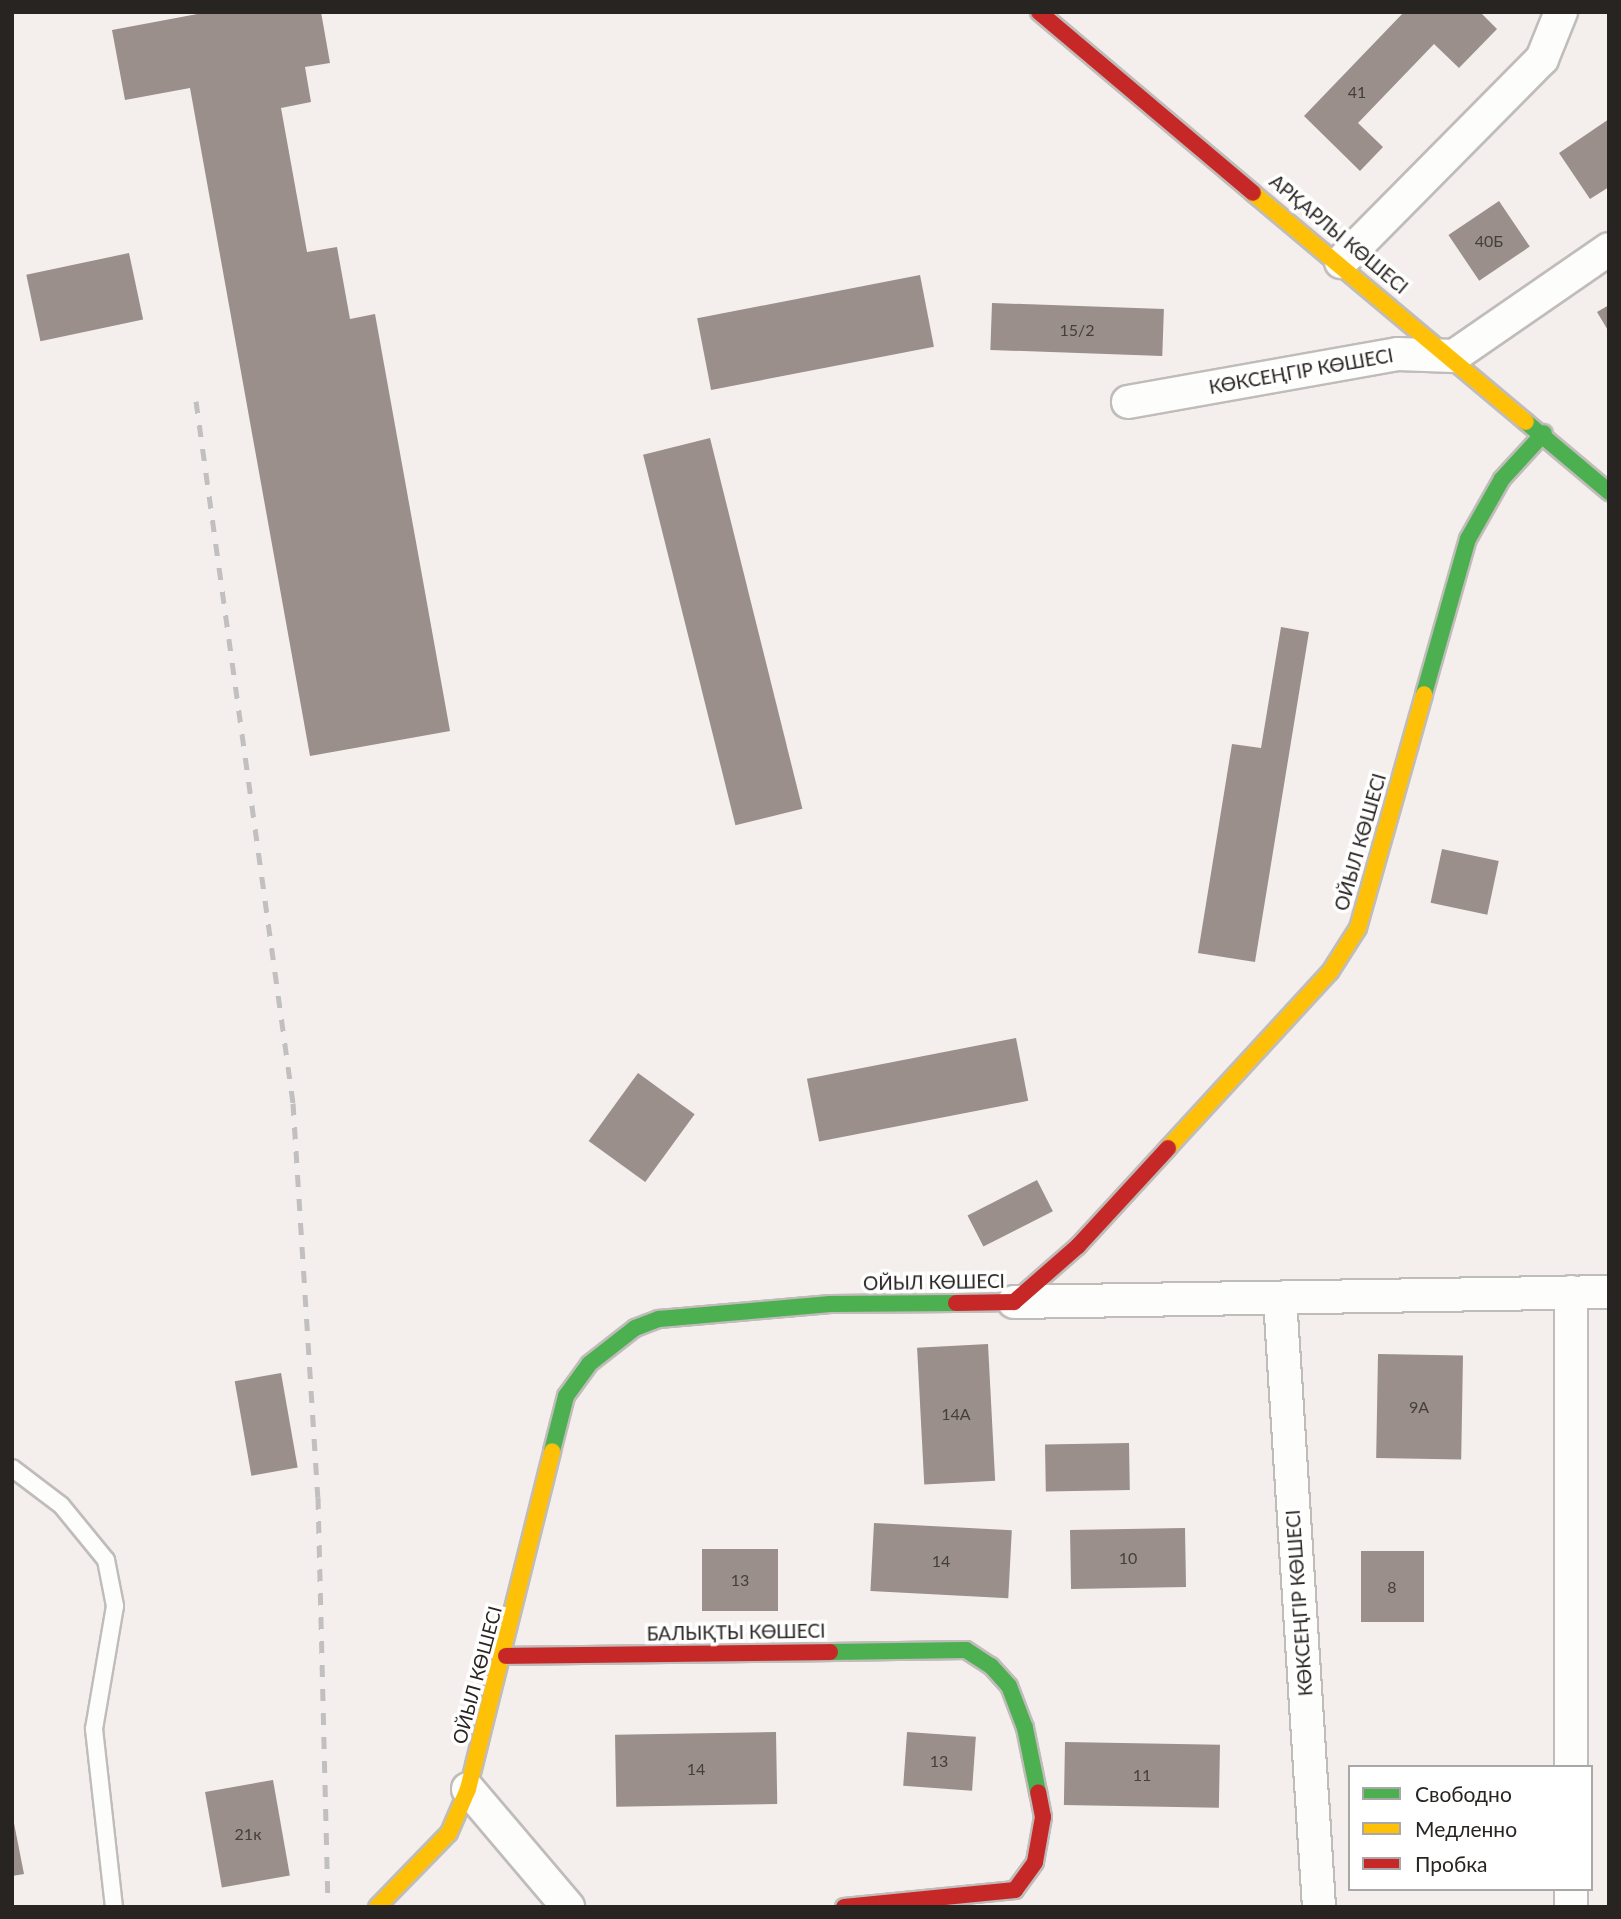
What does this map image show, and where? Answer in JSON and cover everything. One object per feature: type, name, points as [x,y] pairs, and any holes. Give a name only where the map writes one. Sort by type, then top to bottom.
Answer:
[{"type":"street","name":"АРҚАРЛЫ КӨШЕСІ","points":[[1039,12],[1454,356],[1609,492]]},
{"type":"street","points":[[1341,262],[1542,59],[1561,12]]},
{"type":"street","points":[[1454,356],[1609,248]]},
{"type":"street","name":"КӨКСЕҢГІР КӨШЕСІ","points":[[1128,402],[1398,354],[1454,356]]},
{"type":"street","name":"ОЙЫЛ КӨШЕСІ","points":[[377,1907],[449,1833],[468,1789],[506,1656],[566,1396],[589,1364],[635,1328],[659,1319],[830,1304],[1014,1302],[1078,1246],[1302,1003],[1358,928],[1468,538],[1502,479],[1544,433]]},
{"type":"street","points":[[1571,1765],[1572,1292]]},
{"type":"street","points":[[1014,1302],[1609,1292]]},
{"type":"street","name":"КӨКСЕҢГІР КӨШЕСІ","points":[[1280,1299],[1319,1907]]},
{"type":"street","name":"БАЛЫҚТЫ КӨШЕСІ","points":[[506,1656],[966,1650],[1009,1686],[1025,1728],[1043,1817],[1035,1862],[1015,1890],[844,1907]]},
{"type":"street","points":[[468,1789],[568,1907]]},
{"type":"lane","points":[[12,1468],[61,1505],[106,1560],[115,1606],[94,1729],[114,1907]]},
{"type":"building","points":[[208,12],[321,12],[330,63],[305,67],[311,102],[281,108],[307,252],[337,247],[350,319],[375,314],[450,731],[310,756],[190,88],[125,100],[112,30]]},
{"type":"building","points":[[1404,12],[1480,12],[1497,29],[1459,68],[1434,44],[1358,123],[1383,147],[1360,171],[1304,116]]},
{"type":"building","points":[[1609,119],[1609,187],[1590,199],[1559,153]]},
{"type":"building","points":[[1499,201],[1530,247],[1479,281],[1448,235]]},
{"type":"building","points":[[129,253],[143,320],[40,341],[26,275]]},
{"type":"building","points":[[920,275],[934,347],[711,390],[697,318]]},
{"type":"building","points":[[992,303],[1164,309],[1162,356],[990,350]]},
{"type":"building","points":[[1609,305],[1609,332],[1597,312]]},
{"type":"building","points":[[710,438],[802,809],[735,825],[643,455]]},
{"type":"building","points":[[1281,627],[1309,632],[1255,962],[1198,953],[1232,744],[1261,748]]},
{"type":"building","points":[[1442,849],[1499,861],[1487,915],[1431,903]]},
{"type":"building","points":[[1016,1038],[1028,1101],[819,1141],[807,1079]]},
{"type":"building","points":[[638,1073],[695,1114],[645,1182],[589,1141]]},
{"type":"building","points":[[1037,1180],[1053,1211],[983,1247],[968,1215]]},
{"type":"building","points":[[988,1344],[995,1481],[924,1485],[917,1348]]},
{"type":"building","points":[[1378,1354],[1463,1355],[1461,1459],[1376,1458]]},
{"type":"building","points":[[281,1373],[298,1468],[251,1476],[235,1381]]},
{"type":"building","points":[[1129,1443],[1130,1490],[1046,1491],[1045,1444]]},
{"type":"building","points":[[874,1523],[1012,1530],[1008,1598],[870,1591]]},
{"type":"building","points":[[1185,1528],[1186,1587],[1071,1589],[1070,1530]]},
{"type":"building","points":[[702,1549],[778,1549],[778,1611],[702,1611]]},
{"type":"building","points":[[1361,1551],[1424,1551],[1424,1622],[1361,1622]]},
{"type":"building","points":[[776,1732],[777,1804],[616,1807],[615,1735]]},
{"type":"building","points":[[907,1732],[976,1737],[972,1791],[903,1786]]},
{"type":"building","points":[[1065,1742],[1220,1745],[1219,1808],[1064,1805]]},
{"type":"building","points":[[273,1780],[290,1876],[222,1888],[205,1792]]},
{"type":"building","points":[[12,1813],[24,1874],[12,1876]]},
{"type":"railway","points":[[196,401],[293,1103],[318,1497],[328,1907]]},
{"type":"traffic: fast","points":[[1526,422],[1609,492]]},
{"type":"traffic: fast","points":[[1424,694],[1468,539],[1502,479],[1544,433]]},
{"type":"traffic: fast","points":[[552,1451],[566,1396],[589,1364],[635,1328],[659,1319],[830,1304],[956,1303]]},
{"type":"traffic: fast","points":[[830,1652],[966,1650],[991,1666],[1009,1686],[1025,1728],[1038,1792]]},
{"type":"traffic: slow","points":[[1253,193],[1526,422]]},
{"type":"traffic: slow","points":[[1168,1148],[1330,972],[1358,928],[1424,694]]},
{"type":"traffic: slow","points":[[377,1907],[449,1833],[468,1789],[552,1451]]},
{"type":"traffic: jam","points":[[1039,12],[1253,193]]},
{"type":"traffic: jam","points":[[956,1303],[1014,1302],[1078,1246],[1168,1148]]},
{"type":"traffic: jam","points":[[506,1656],[830,1652]]},
{"type":"traffic: jam","points":[[844,1907],[1015,1890],[1035,1862],[1043,1817],[1038,1792]]}]
